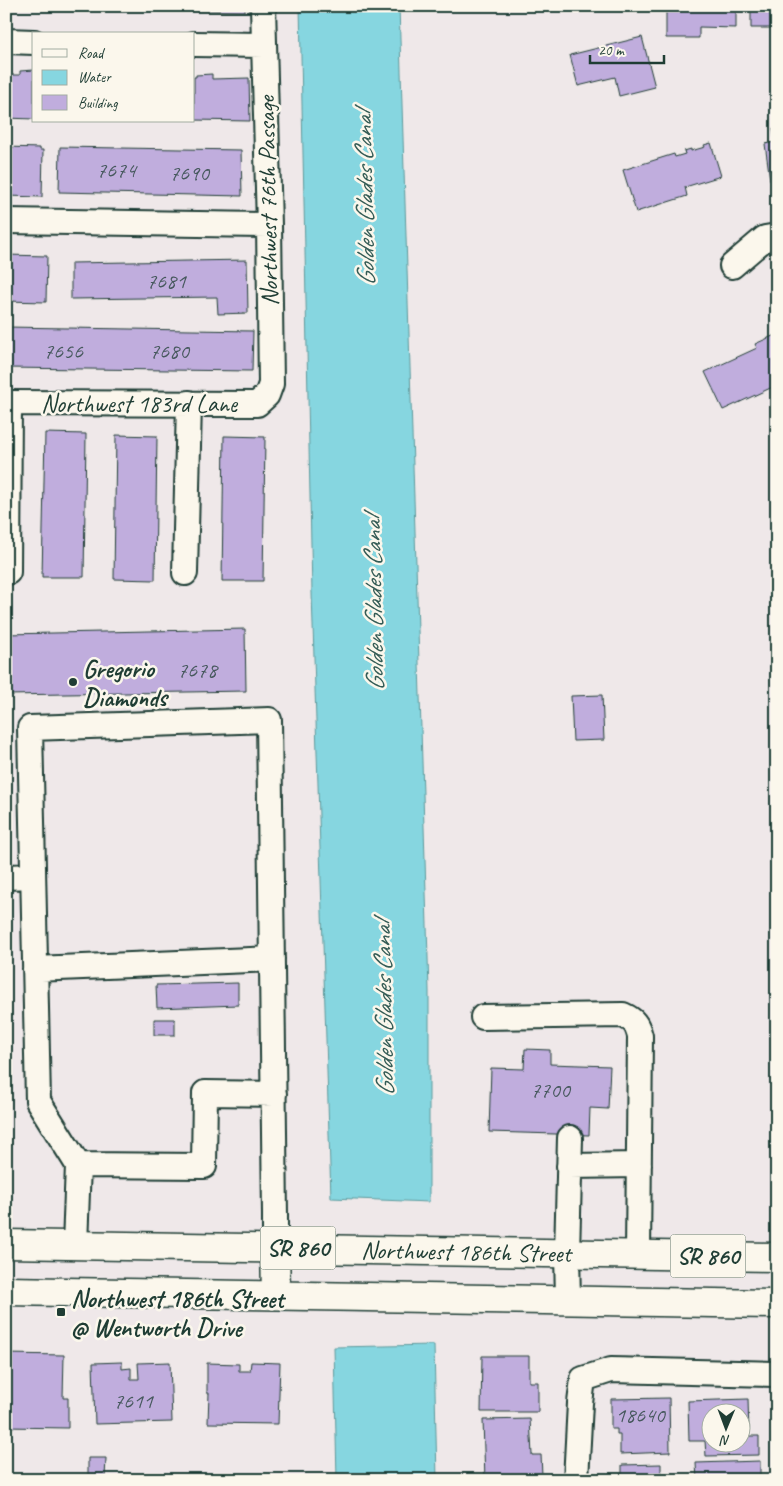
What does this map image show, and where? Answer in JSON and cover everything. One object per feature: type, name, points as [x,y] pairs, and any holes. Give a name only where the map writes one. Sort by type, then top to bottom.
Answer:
[{"type":"main road","name":"Northwest 186th Street","points":[[6,1244],[275,1247],[777,1257]]},
{"type":"main road","points":[[275,1247],[276,1295]]},
{"type":"main road","name":"Northwest 186th Street","points":[[6,1291],[777,1304]]},
{"type":"street","name":"Northwest 76th Passage","points":[[263,6],[271,384],[267,395]]},
{"type":"street","points":[[6,41],[32,42]]},
{"type":"street","points":[[195,44],[264,45]]},
{"type":"street","points":[[6,221],[268,225]]},
{"type":"street","points":[[732,266],[765,238],[777,236]]},
{"type":"street","name":"Northwest 183rd Lane","points":[[8,403],[257,404],[267,395]]},
{"type":"street","points":[[8,403],[8,572]]},
{"type":"street","points":[[185,573],[189,403]]},
{"type":"street","points":[[75,1245],[78,1165],[38,1101],[30,728],[269,720],[275,1247]]},
{"type":"street","points":[[6,876],[33,876]]},
{"type":"street","points":[[35,969],[272,959]]},
{"type":"street","points":[[483,1017],[624,1015],[633,1020],[638,1026],[640,1036],[638,1254]]},
{"type":"street","points":[[78,1165],[204,1166],[205,1093],[274,1094]]},
{"type":"street","points":[[568,1300],[567,1253],[570,1138]]},
{"type":"street","points":[[569,1166],[639,1165]]},
{"type":"street","points":[[576,1480],[583,1379],[611,1370],[776,1375]]},
{"type":"water","name":"Golden Glades Canal","points":[[300,6],[399,6],[429,991],[429,1202],[331,1198],[312,593]]},
{"type":"water","points":[[434,1345],[437,1480],[337,1480],[334,1347]]},
{"type":"building","points":[[6,6],[246,6],[245,11]]},
{"type":"building","points":[[666,6],[736,6],[736,28],[699,27],[699,38],[666,38]]},
{"type":"building","points":[[751,6],[777,6],[777,31],[773,31],[773,28],[751,28]]},
{"type":"building","points":[[642,37],[655,87],[619,96],[615,77],[578,86],[570,55]]},
{"type":"building","points":[[32,70],[32,119],[6,118],[6,75],[20,75],[20,71]]},
{"type":"building","points":[[212,74],[212,79],[249,78],[250,121],[195,120],[196,75]]},
{"type":"building","points":[[773,128],[777,128],[777,179],[770,180],[765,144],[775,142]]},
{"type":"building","points":[[711,143],[721,176],[685,187],[687,196],[636,212],[623,170],[674,154],[675,157],[685,154],[684,151],[705,147],[704,145]]},
{"type":"building","points":[[6,147],[40,148],[40,150],[43,150],[42,197],[6,196]]},
{"type":"building","points":[[60,147],[241,150],[242,196],[59,192]]},
{"type":"building","points":[[6,255],[47,256],[46,302],[6,301]]},
{"type":"building","points":[[247,260],[248,313],[218,314],[217,297],[71,299],[71,263]]},
{"type":"building","points":[[6,327],[253,331],[252,371],[6,368]]},
{"type":"building","points":[[775,335],[777,339],[777,385],[723,410],[705,372],[757,348],[755,344]]},
{"type":"building","points":[[45,433],[86,434],[84,577],[42,577]]},
{"type":"building","points":[[116,435],[157,436],[155,580],[114,579]]},
{"type":"building","points":[[224,436],[265,437],[263,581],[222,581]]},
{"type":"building","points":[[245,629],[246,691],[6,695],[6,634]]},
{"type":"building","points":[[602,695],[604,740],[573,741],[571,696]]},
{"type":"building","points":[[238,983],[238,1005],[157,1008],[156,985]]},
{"type":"building","points":[[154,1019],[175,1019],[175,1035],[154,1035]]},
{"type":"building","points":[[525,1049],[550,1050],[550,1064],[610,1066],[608,1109],[590,1108],[589,1135],[489,1132],[491,1068],[524,1069]]},
{"type":"building","points":[[6,1354],[64,1355],[63,1398],[68,1398],[68,1428],[6,1427]]},
{"type":"building","points":[[482,1356],[529,1356],[529,1382],[538,1382],[538,1412],[481,1412]]},
{"type":"building","points":[[122,1362],[122,1369],[131,1368],[131,1379],[139,1379],[138,1363],[170,1362],[172,1422],[95,1424],[93,1363]]},
{"type":"building","points":[[251,1362],[280,1363],[278,1424],[208,1423],[207,1363],[239,1364],[239,1371],[250,1371]]},
{"type":"building","points":[[669,1398],[670,1452],[620,1454],[620,1434],[617,1434],[617,1429],[611,1429],[611,1399]]},
{"type":"building","points":[[748,1399],[748,1404],[700,1404],[700,1441],[689,1441],[688,1401]]},
{"type":"building","points":[[530,1419],[532,1455],[541,1455],[542,1475],[530,1476],[530,1480],[485,1480],[483,1420]]},
{"type":"building","points":[[750,1436],[759,1436],[759,1455],[706,1456],[706,1454],[750,1454]]},
{"type":"building","points":[[88,1458],[106,1458],[105,1478],[88,1477]]},
{"type":"building","points":[[760,1461],[760,1480],[697,1480],[696,1463]]},
{"type":"building","points":[[661,1464],[661,1480],[618,1480],[618,1478],[622,1477],[622,1465]]},
{"type":"building","points":[[49,1477],[74,1478],[74,1480],[49,1480]]},
{"type":"place","name":"Gregorio Diamonds","points":[[73,682]]},
{"type":"place","name":"Northwest 186th Street @ Wentworth Drive","points":[[61,1312]]}]
